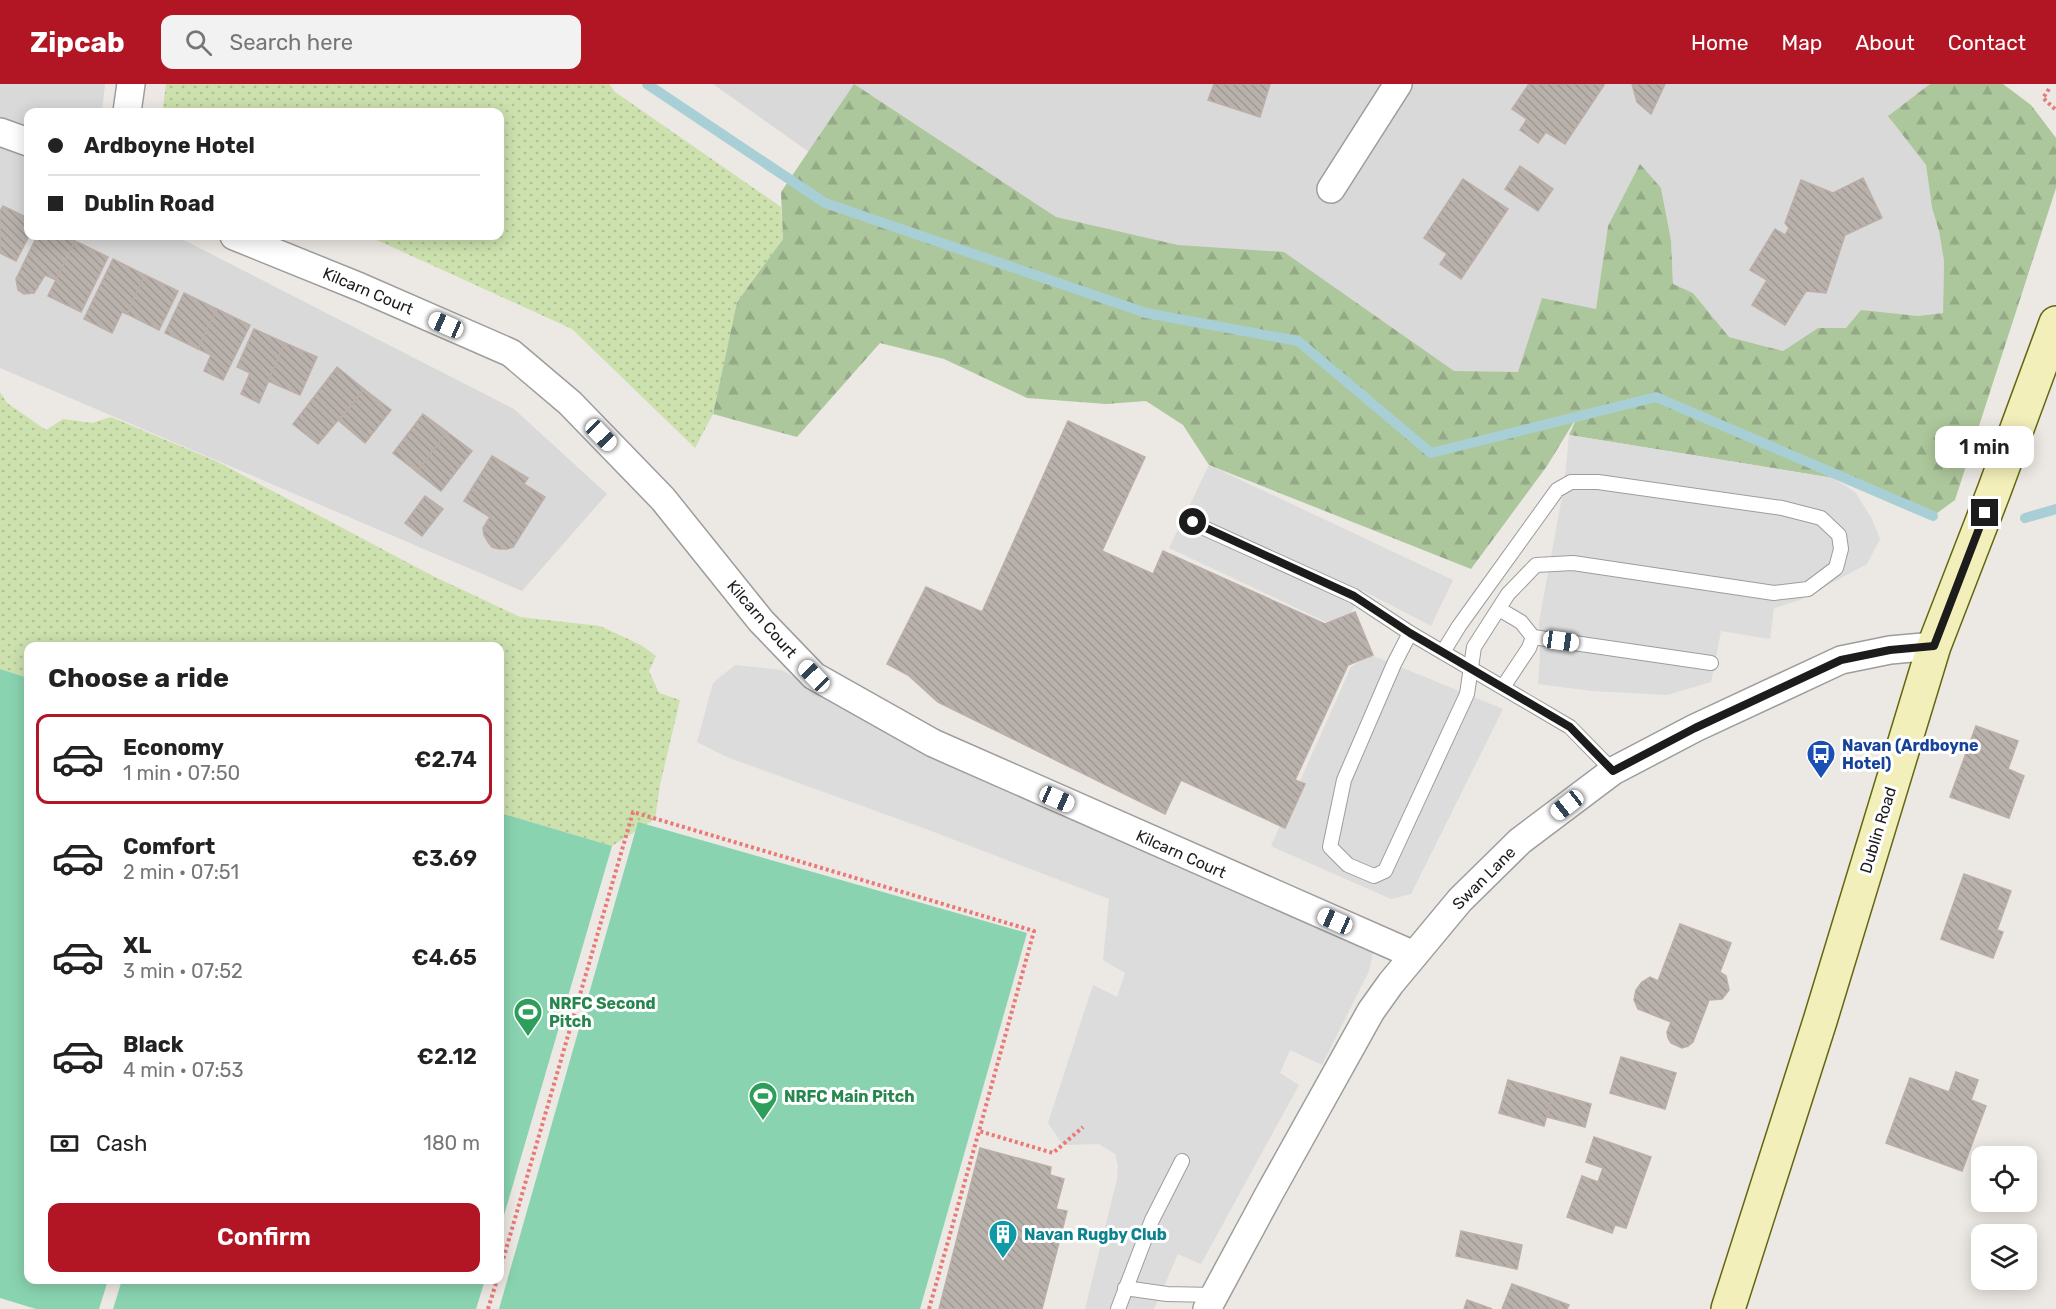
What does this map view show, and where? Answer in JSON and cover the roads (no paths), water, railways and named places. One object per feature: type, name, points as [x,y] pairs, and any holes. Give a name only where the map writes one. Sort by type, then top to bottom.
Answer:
[{"type":"main road","name":"Dublin Road","points":[[1728,1309],[1820,1022],[1934,646],[2056,323]]},
{"type":"street","points":[[128,108],[131,84]]},
{"type":"street","points":[[1331,189],[1398,84]]},
{"type":"street","points":[[0,132],[24,141]]},
{"type":"street","name":"Kilcarn Court","points":[[244,240],[360,287],[511,353],[570,403],[663,499],[761,621],[814,676],[933,743],[1414,955]]},
{"type":"street","name":"Swan Lane","points":[[1210,1302],[1371,1011],[1460,900],[1520,841],[1613,771],[1695,728],[1841,660],[1890,650],[1934,646]]},
{"type":"lane","points":[[1410,633],[1394,664],[1344,780],[1330,847],[1348,866],[1374,876],[1385,871],[1467,694],[1474,647],[1508,594],[1536,564],[1573,564],[1774,593],[1808,589],[1836,568],[1841,549],[1839,535],[1821,518],[1782,508],[1598,482],[1571,482],[1557,490],[1465,616],[1443,652]]},
{"type":"lane","points":[[1193,522],[1354,596],[1410,633],[1570,727],[1613,771]]},
{"type":"lane","points":[[1499,609],[1521,622],[1533,637],[1712,663]]},
{"type":"lane","points":[[1503,687],[1529,648],[1533,637]]},
{"type":"lane","points":[[1118,1309],[1152,1220],[1182,1161]]},
{"type":"lane","points":[[1125,1288],[1210,1302]]},
{"type":"waterway","points":[[647,84],[825,203],[1146,313],[1298,341],[1431,453],[1656,397],[1933,516]]},
{"type":"waterway","points":[[2025,518],[2056,509]]},
{"type":"place","name":"Navan (Ardboyne Hotel)","points":[[1821,780]]},
{"type":"place","name":"NRFC Second Pitch","points":[[528,1038]]},
{"type":"place","name":"NRFC Main Pitch","points":[[763,1122]]},
{"type":"place","name":"Navan Rugby Club","points":[[1003,1260]]}]
